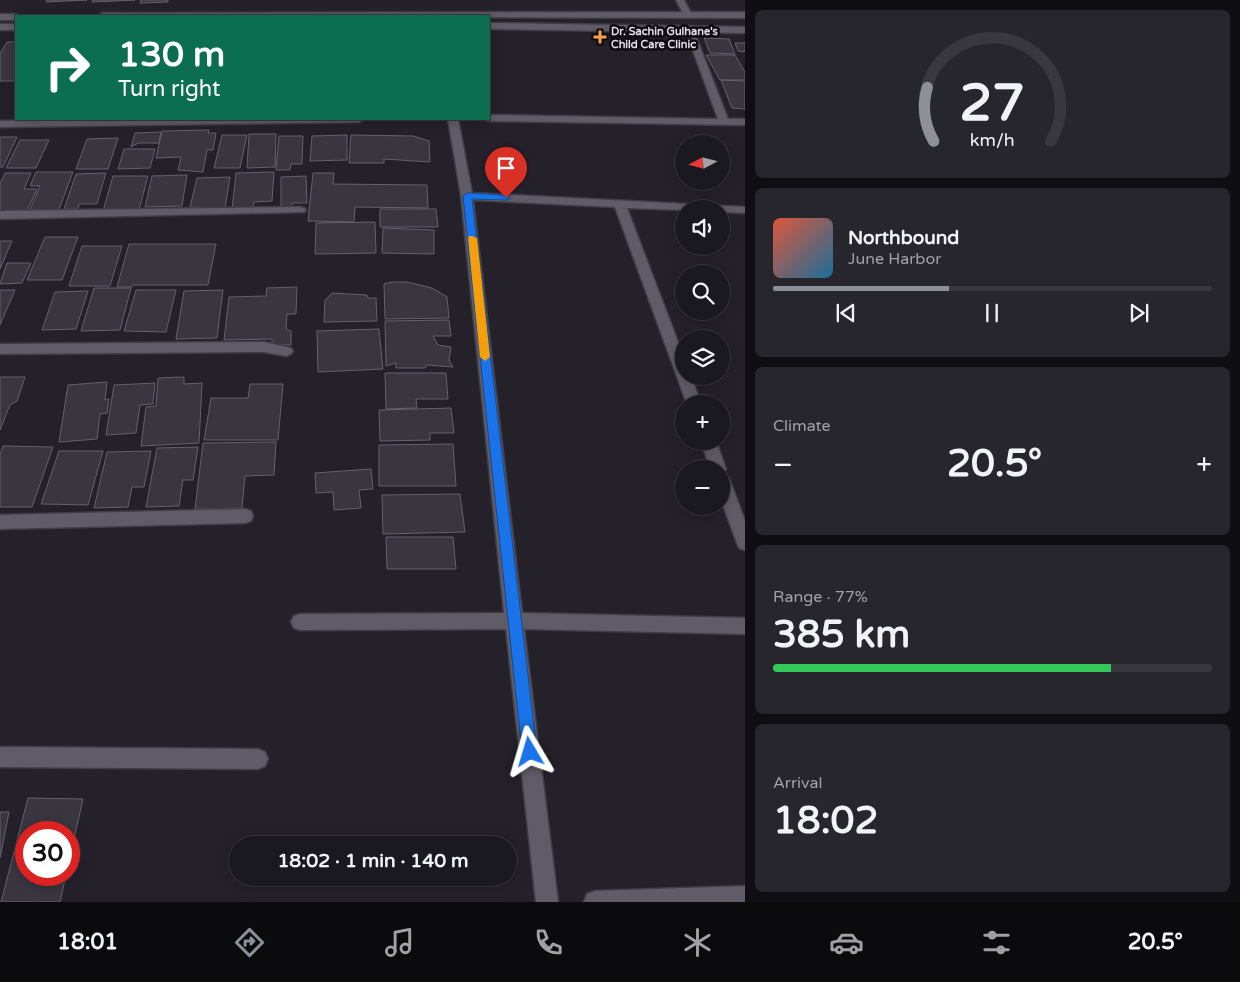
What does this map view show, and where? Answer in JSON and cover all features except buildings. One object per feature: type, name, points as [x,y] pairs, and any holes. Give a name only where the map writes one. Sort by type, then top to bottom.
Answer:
[{"type":"street","points":[[680,0],[688,15]]},
{"type":"street","points":[[490,15],[745,15]]},
{"type":"street","points":[[0,17],[15,17]]},
{"type":"street","points":[[490,26],[745,30]]},
{"type":"street","points":[[0,27],[15,27]]},
{"type":"street","points":[[689,29],[724,121]]},
{"type":"street","points":[[490,118],[745,122]]},
{"type":"street","points":[[0,124],[287,120]]},
{"type":"street","points":[[453,120],[467,196],[547,902]]},
{"type":"street","points":[[467,196],[745,210]]},
{"type":"street","points":[[620,204],[691,395]]},
{"type":"street","points":[[0,215],[300,210]]},
{"type":"street","points":[[0,350],[264,347],[286,351]]},
{"type":"street","points":[[730,502],[745,543]]},
{"type":"street","points":[[0,522],[245,516]]},
{"type":"street","points":[[300,622],[514,621],[745,626]]},
{"type":"street","points":[[0,757],[258,759]]},
{"type":"street","points":[[595,902],[745,897]]},
{"type":"slow traffic","points":[[472,238],[485,357]]},
{"type":"place","name":"Dr. Sachin Gulhane's Child Care Clinic","points":[[600,37]]},
{"type":"route","points":[[506,198],[467,196],[530,752]]}]
